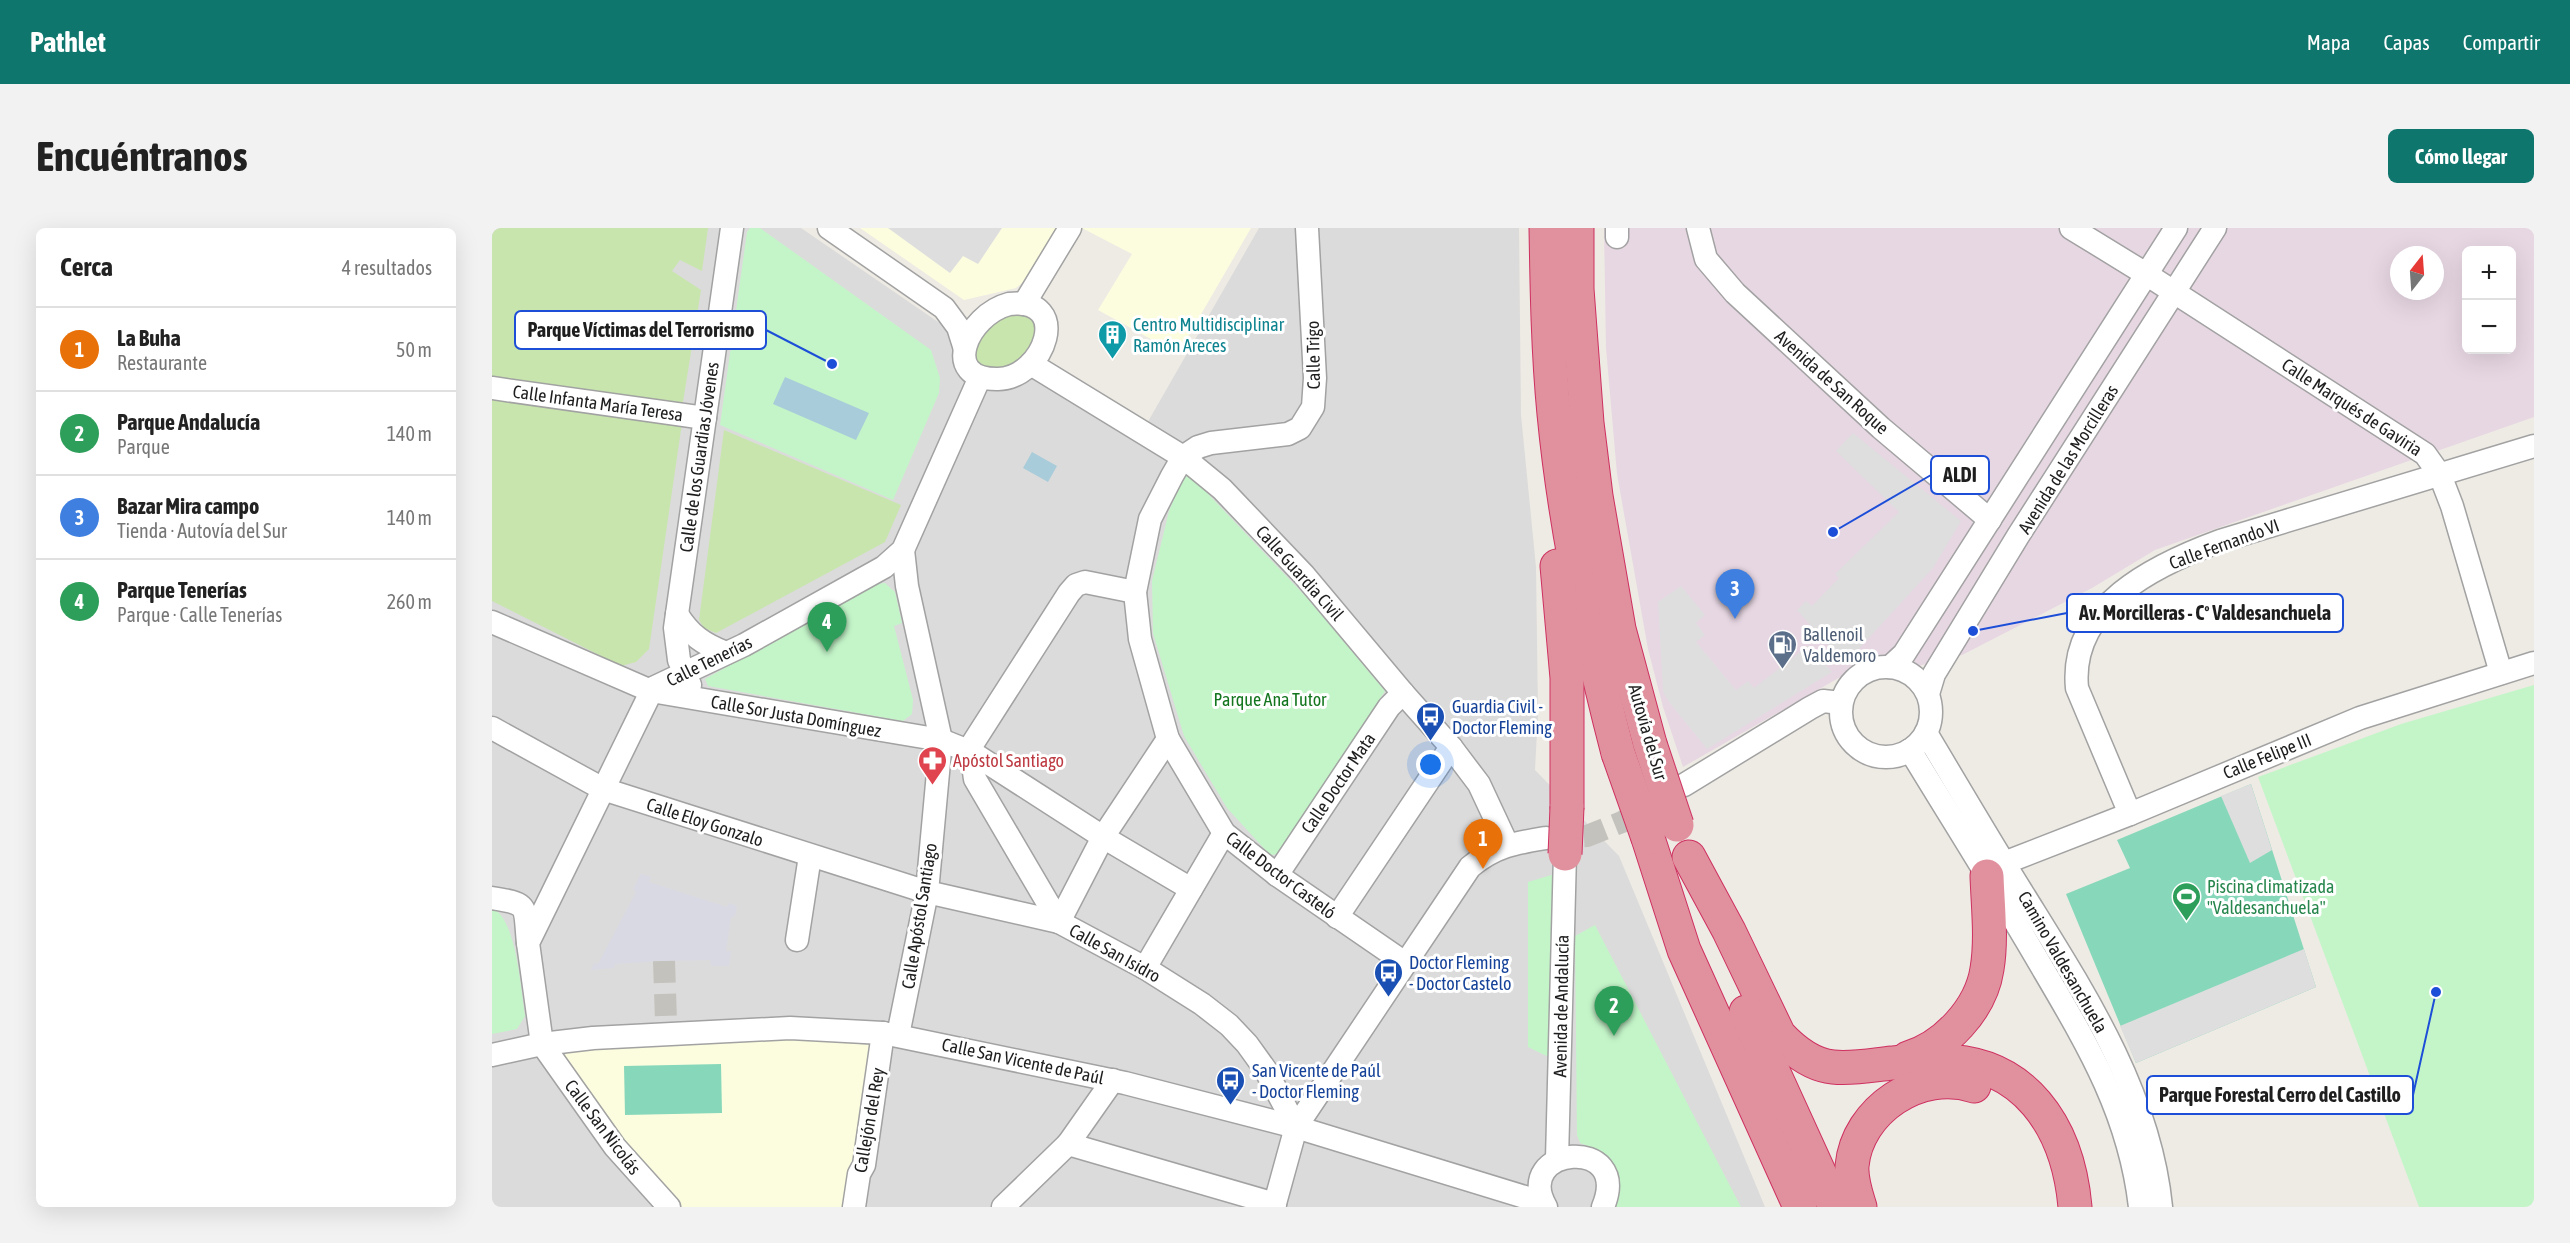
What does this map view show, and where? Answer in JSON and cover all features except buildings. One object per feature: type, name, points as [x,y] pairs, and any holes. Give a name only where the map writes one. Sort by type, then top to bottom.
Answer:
[{"type":"highway","name":"Autovía del Sur","points":[[1546,228],[1554,414],[1573,553],[1599,683],[1618,753],[1663,831],[1689,857],[1753,1029],[1835,1207]]},
{"type":"highway","name":"Autovía del Sur","points":[[1577,228],[1577,289],[1587,423],[1606,561],[1619,629],[1650,744],[1684,950],[1800,1207]]},
{"type":"highway","points":[[1577,289],[1608,231]]},
{"type":"highway","points":[[1554,414],[1549,470],[1567,678],[1567,807],[1555,846]]},
{"type":"highway","points":[[1689,857],[1729,931],[1779,1035],[1792,1049],[1813,1061],[1832,1067],[1894,1062],[1970,1062],[1994,1070],[2018,1085],[2040,1105],[2064,1148],[2074,1207]]},
{"type":"highway","points":[[1894,1062],[1920,1055],[1945,1039],[1965,1016],[1977,996],[1987,971],[1996,870]]},
{"type":"highway","points":[[1860,1207],[1851,1168],[1862,1132],[1875,1113],[1893,1100],[1912,1089],[1939,1082],[1964,1083],[1990,1092],[2007,1101],[2022,1115],[2043,1141],[2054,1165],[2067,1207]]},
{"type":"street","name":"Calle de los Guardias Jóvenes","points":[[697,699],[684,673],[676,643],[677,614],[732,228]]},
{"type":"street","points":[[830,228],[944,308],[958,327],[967,363],[972,372],[980,377],[999,379],[1013,376],[1031,364],[1045,342],[1046,322],[1039,310],[1024,304],[972,310],[944,308]]},
{"type":"street","points":[[846,228],[873,251],[882,265]]},
{"type":"street","points":[[1024,304],[1070,228]]},
{"type":"street","name":"Calle Trigo","points":[[1183,457],[1198,447],[1211,443],[1288,434],[1300,429],[1313,407],[1315,378],[1307,228]]},
{"type":"street","name":"Avenida de San Roque","points":[[1698,228],[1706,258],[1735,293],[1881,428],[1990,520]]},
{"type":"street","name":"Calle Marqués de Gaviria","points":[[2071,228],[2408,441],[2425,454],[2440,475],[2452,506],[2501,673]]},
{"type":"street","name":"Avenida de las Morcilleras","points":[[1890,667],[1904,654],[2176,228]]},
{"type":"street","name":"Avenida de las Morcilleras","points":[[1928,694],[1934,674],[2018,536],[2215,228]]},
{"type":"street","points":[[964,346],[978,322],[999,306]]},
{"type":"street","name":"Calle Guardia Civil","points":[[1031,364],[1183,457],[1222,489],[1304,575],[1451,747],[1479,784],[1507,844]]},
{"type":"street","name":"Calle Tenerías","points":[[528,943],[653,688],[726,653],[875,572],[903,550],[980,377]]},
{"type":"street","name":"Calle Infanta María Teresa","points":[[492,388],[705,418]]},
{"type":"street","name":"Calle Fernando VI","points":[[2130,814],[2077,688],[2075,674],[2082,641],[2118,595],[2144,574],[2183,555],[2534,446]]},
{"type":"street","name":"Calle Doctor Casteló","points":[[1183,457],[1150,519],[1135,592],[1140,639],[1168,739],[1224,833],[1277,875],[1405,963]]},
{"type":"street","name":"Calle Apóstol Santiago","points":[[891,1034],[927,892],[939,776],[940,740],[907,586],[903,550]]},
{"type":"street","points":[[875,572],[889,573],[907,586]]},
{"type":"street","points":[[939,776],[970,752],[973,743],[1076,585],[1086,582],[1135,592]]},
{"type":"street","points":[[677,614],[692,635],[707,646],[726,653]]},
{"type":"street","name":"Calle Sor Justa Domínguez","points":[[492,622],[651,692],[940,740],[970,752],[1103,837],[1191,889]]},
{"type":"street","name":"Calle Felipe III","points":[[1996,870],[2360,718],[2534,663]]},
{"type":"street","points":[[1890,667],[1913,676],[1928,694],[1931,707],[1926,733],[1910,750],[1897,756],[1881,757],[1867,753],[1854,744],[1845,732],[1841,718],[1841,703],[1854,680],[1864,672],[1890,667]]},
{"type":"street","name":"Calle Doctor Mata","points":[[1277,875],[1389,707],[1403,693]]},
{"type":"street","points":[[1684,785],[1823,701],[1841,703]]},
{"type":"street","name":"Calle Eloy Gonzalo","points":[[492,729],[603,789],[927,892],[1059,922]]},
{"type":"street","name":"Camino Valdesanchuela","points":[[1926,733],[2101,1069],[2123,1127],[2137,1181],[2140,1207]]},
{"type":"street","points":[[1059,922],[1103,837],[1168,739]]},
{"type":"street","points":[[1337,917],[1451,747]]},
{"type":"street","name":"Camino Valdesanchuela","points":[[1910,750],[1996,870],[2114,1048],[2143,1120],[2151,1147],[2161,1207]]},
{"type":"street","name":"Calle San Isidro","points":[[970,752],[975,779],[1059,922],[1145,968],[1202,1004],[1229,1025],[1247,1044],[1265,1069],[1296,1126]]},
{"type":"street","points":[[1145,968],[1224,833]]},
{"type":"street","points":[[1068,1144],[1275,1206],[1296,1126],[1470,867],[1482,856],[1507,844],[1555,846]]},
{"type":"street","name":"Avenida de Andalucía","points":[[1555,846],[1557,1159]]},
{"type":"street","points":[[797,940],[810,856]]},
{"type":"street","points":[[492,898],[516,902],[524,908],[542,1044]]},
{"type":"street","name":"Calle San Vicente de Paúl","points":[[492,1055],[542,1044],[666,1027],[790,1028],[891,1034],[1113,1080],[1296,1126],[1543,1203]]},
{"type":"street","name":"Callejón del Rey","points":[[854,1207],[859,1174],[864,1165],[891,1034]]},
{"type":"street","name":"Calle San Nicolás","points":[[542,1044],[615,1147],[669,1207]]},
{"type":"street","points":[[1003,1207],[1068,1144],[1113,1080]]},
{"type":"street","points":[[1543,1203],[1540,1181],[1546,1169],[1557,1159],[1578,1155],[1590,1159],[1599,1166],[1608,1183],[1608,1195],[1603,1207]]},
{"type":"shaded area","points":[[492,228],[801,228],[944,326],[954,345],[1017,385],[1036,377],[1138,439],[1259,228],[1519,228],[1521,415],[1536,567],[1538,714],[1535,770],[1619,856],[1765,1207],[492,1207]]},
{"type":"shaded area","points":[[860,228],[1059,228],[1027,279],[1016,288],[964,300]]},
{"type":"shaded area","points":[[888,228],[1002,228],[978,264],[963,256],[950,273]]},
{"type":"shaded area","points":[[1082,228],[1251,228],[1178,354],[1098,310],[1132,254]]},
{"type":"shaded area","points":[[1604,228],[2534,228],[2534,417],[2155,550],[2092,588],[1962,655],[1918,666],[1890,657],[1863,664],[1683,767],[1663,707],[1648,649],[1617,474],[1606,348]]},
{"type":"shaded area","points":[[1853,433],[1961,521],[1933,568],[1845,664],[1797,610],[1806,601],[1812,606],[1839,578],[1835,574],[1899,512],[1836,451]]},
{"type":"shaded area","points":[[1681,586],[1705,615],[1696,623],[1705,635],[1696,642],[1736,690],[1748,681],[1754,688],[1809,645],[1832,672],[1707,749],[1663,692],[1658,602]]},
{"type":"shaded area","points":[[2251,784],[2272,850],[2250,863],[2221,796]]},
{"type":"shaded area","points":[[641,874],[651,877],[649,882],[727,907],[729,903],[737,906],[735,916],[731,917],[726,951],[731,951],[729,966],[711,966],[710,960],[664,961],[615,964],[614,968],[591,970],[594,963],[598,964],[636,892],[633,889]]},
{"type":"shaded area","points":[[2304,949],[2316,987],[2136,1063],[2120,1026]]},
{"type":"shaded area","points":[[769,1036],[870,1045],[860,1162],[849,1207],[682,1207],[662,1188],[589,1099],[564,1055],[581,1046]]},
{"type":"green space","points":[[492,228],[708,228],[702,271],[680,260],[672,271],[701,290],[682,408],[492,379]]},
{"type":"green space","points":[[750,228],[760,228],[931,350],[940,378],[939,393],[893,500],[720,425],[747,232]]},
{"type":"green space","points":[[1026,312],[1037,320],[1035,346],[1011,368],[977,367],[974,343],[997,316]]},
{"type":"green space","points":[[492,397],[682,423],[649,649],[636,662],[621,666],[492,601]]},
{"type":"green space","points":[[724,430],[901,505],[885,542],[716,633],[704,628],[699,620]]},
{"type":"green space","name":"Parque Ana Tutor","points":[[1190,475],[1308,599],[1385,691],[1279,854],[1270,855],[1227,808],[1184,736],[1153,633],[1152,581],[1169,511],[1183,478]]},
{"type":"green space","points":[[885,583],[895,592],[902,623],[894,626],[913,700],[912,714],[903,721],[708,686],[705,679],[876,584]]},
{"type":"green space","points":[[2534,685],[2534,1207],[2419,1207],[2258,777],[2401,724]]},
{"type":"green space","name":"Piscina climatizada \"Valdesanchuela\"","points":[[2251,784],[2316,987],[2136,1063],[2066,894],[2130,868],[2117,840]]},
{"type":"green space","points":[[1558,873],[1557,1061],[1528,1047],[1528,882]]},
{"type":"green space","points":[[492,909],[500,914],[512,939],[525,1016],[517,1029],[492,1034]]},
{"type":"green space","points":[[1595,925],[1741,1207],[1614,1207],[1618,1184],[1614,1166],[1601,1153],[1580,1143],[1577,1135],[1575,936]]},
{"type":"green space","points":[[721,1064],[722,1113],[625,1115],[624,1066]]},
{"type":"water","points":[[785,377],[869,413],[856,440],[773,404]]},
{"type":"water","points":[[1032,452],[1057,466],[1048,482],[1023,468]]},
{"type":"tunnel","points":[[1551,838],[1587,836],[1622,822],[1649,806]]},
{"type":"tunnel","points":[[664,961],[666,1021]]},
{"type":"place","name":"Centro Multidisciplinar Ramón Areces","points":[[1112,360]]},
{"type":"place","name":"Parque Víctimas del Terrorismo","points":[[832,364]]},
{"type":"place","name":"ALDI","points":[[1833,532]]},
{"type":"place","name":"Bazar Mira campo","points":[[1735,619]]},
{"type":"place","name":"Av. Morcilleras - Cº Valdesanchuela","points":[[1973,631]]},
{"type":"place","name":"Parque Tenerías","points":[[827,652]]},
{"type":"place","name":"Ballenoil Valdemoro","points":[[1782,670]]},
{"type":"place","name":"Guardia Civil - Doctor Fleming","points":[[1431,742]]},
{"type":"place","name":"Apóstol Santiago","points":[[932,786]]},
{"type":"place","name":"La Buha","points":[[1483,869]]},
{"type":"place","name":"Piscina climatizada \"Valdesanchuela\"","points":[[2186,922]]},
{"type":"place","name":"Parque Forestal Cerro del Castillo","points":[[2436,992]]},
{"type":"place","name":"Doctor Fleming - Doctor Castelo","points":[[1388,998]]},
{"type":"place","name":"Parque Andalucía","points":[[1614,1036]]},
{"type":"place","name":"San Vicente de Paúl - Doctor Fleming","points":[[1231,1106]]}]
